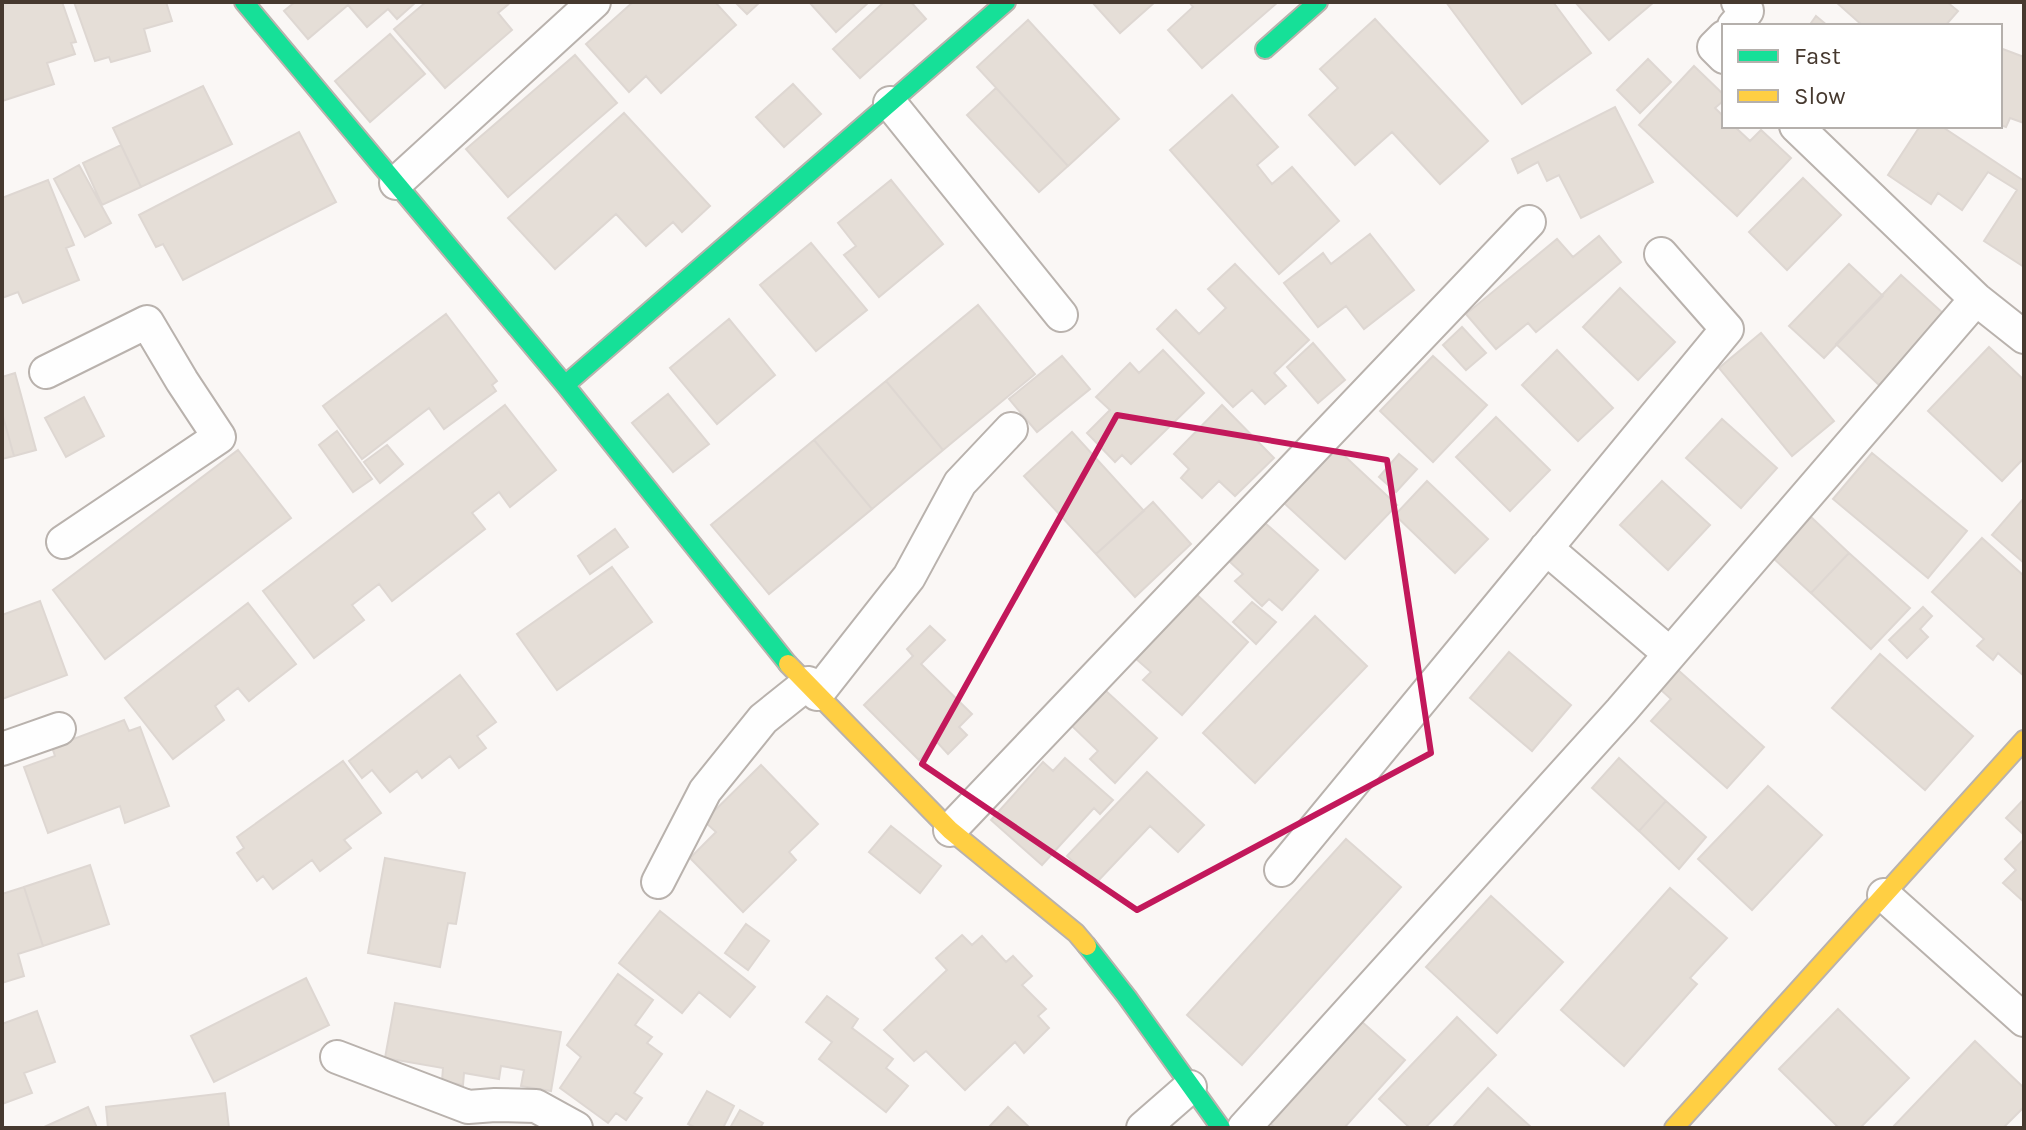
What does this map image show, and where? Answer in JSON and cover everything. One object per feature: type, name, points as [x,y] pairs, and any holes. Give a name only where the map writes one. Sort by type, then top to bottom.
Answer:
[{"type":"street","points":[[244,2],[565,385],[782,658],[950,830],[1076,933],[1127,997],[1221,1128]]},
{"type":"street","points":[[565,385],[1006,2]]},
{"type":"street","points":[[1265,49],[1318,2]]},
{"type":"street","points":[[1674,1128],[2024,740]]},
{"type":"lane","points":[[396,183],[594,2]]},
{"type":"lane","points":[[1736,24],[1747,11],[1738,2]]},
{"type":"lane","points":[[1722,39],[1714,47],[1722,55]]},
{"type":"lane","points":[[890,103],[1061,315]]},
{"type":"lane","points":[[1798,128],[1976,299],[2024,337]]},
{"type":"lane","points":[[950,830],[1529,222]]},
{"type":"lane","points":[[1281,870],[1727,329],[1661,254]]},
{"type":"lane","points":[[1244,1128],[1621,711],[1976,299]]},
{"type":"lane","points":[[46,372],[147,322],[219,437],[63,542]]},
{"type":"lane","points":[[658,882],[705,791],[763,719],[812,689],[909,577],[960,483],[1011,429]]},
{"type":"lane","points":[[1546,548],[1670,654]]},
{"type":"lane","points":[[2,749],[59,729]]},
{"type":"lane","points":[[1884,895],[2024,1020]]},
{"type":"lane","points":[[337,1057],[468,1107],[536,1106],[576,1128]]},
{"type":"lane","points":[[1143,1128],[1190,1087]]},
{"type":"highlighted area","points":[[1117,415],[1387,460],[1431,753],[1137,910],[922,764]]},
{"type":"building","points":[[2,2],[62,2],[76,42],[71,43],[75,54],[47,63],[54,84],[2,101]]},
{"type":"building","points":[[74,2],[166,2],[172,21],[144,29],[150,51],[111,62],[109,57],[95,61]]},
{"type":"building","points":[[295,2],[416,2],[397,19],[388,9],[367,27],[348,5],[308,39],[284,11]]},
{"type":"building","points":[[426,2],[511,2],[498,13],[512,30],[445,88],[394,29]]},
{"type":"building","points":[[633,2],[715,2],[736,25],[661,93],[646,76],[629,92],[586,44]]},
{"type":"building","points":[[735,2],[760,2],[747,14]]},
{"type":"building","points":[[809,2],[869,2],[836,32]]},
{"type":"building","points":[[884,2],[911,2],[926,19],[860,78],[833,49]]},
{"type":"building","points":[[1092,2],[1155,2],[1120,33]]},
{"type":"building","points":[[1189,2],[1278,2],[1202,68],[1168,30],[1193,7]]},
{"type":"building","points":[[1446,2],[1553,2],[1591,53],[1522,104]]},
{"type":"building","points":[[1575,2],[1654,2],[1609,40]]},
{"type":"building","points":[[1836,2],[1947,2],[1958,11],[1947,24],[1861,24]]},
{"type":"building","points":[[1816,16],[1826,24],[1810,24]]},
{"type":"building","points":[[1375,19],[1488,141],[1440,184],[1392,132],[1355,165],[1309,115],[1338,88],[1320,69]]},
{"type":"building","points":[[1028,20],[1119,119],[1068,166],[977,67]]},
{"type":"building","points":[[390,34],[425,74],[370,122],[335,81]]},
{"type":"building","points":[[2002,49],[2024,57],[2024,123],[2010,118],[2006,127],[2002,126]]},
{"type":"building","points":[[575,55],[617,103],[508,197],[466,149]]},
{"type":"building","points":[[1648,59],[1671,82],[1640,113],[1617,90]]},
{"type":"building","points":[[1694,66],[1722,93],[1722,102],[1715,108],[1722,115],[1722,128],[1736,128],[1750,141],[1761,130],[1791,158],[1737,216],[1639,125]]},
{"type":"building","points":[[793,84],[821,114],[784,147],[756,117]]},
{"type":"building","points":[[203,86],[232,144],[141,187],[113,128]]},
{"type":"building","points":[[996,88],[1068,166],[1039,192],[967,115]]},
{"type":"building","points":[[1232,95],[1278,147],[1257,165],[1272,184],[1292,167],[1339,221],[1279,274],[1170,150]]},
{"type":"building","points":[[1615,107],[1653,182],[1581,218],[1559,175],[1547,181],[1538,162],[1518,173],[1512,159]]},
{"type":"building","points":[[624,113],[710,206],[682,232],[673,222],[646,246],[616,214],[555,269],[508,218]]},
{"type":"building","points":[[1919,128],[1944,128],[2024,181],[2024,267],[1984,241],[2017,190],[1988,172],[1962,210],[1938,193],[1931,204],[1888,175]]},
{"type":"building","points":[[299,132],[336,202],[183,280],[163,244],[156,247],[139,215]]},
{"type":"building","points":[[121,145],[141,187],[102,205],[83,163]]},
{"type":"building","points":[[79,165],[111,223],[85,237],[54,179]]},
{"type":"building","points":[[1803,178],[1841,215],[1787,270],[1749,232]]},
{"type":"building","points":[[48,180],[74,245],[66,248],[79,280],[23,303],[18,292],[2,298],[2,198]]},
{"type":"building","points":[[891,180],[943,244],[879,297],[844,255],[856,246],[838,223]]},
{"type":"building","points":[[1370,234],[1414,290],[1364,329],[1346,306],[1318,327],[1284,283],[1323,253],[1331,264]]},
{"type":"building","points":[[1599,236],[1621,262],[1536,332],[1528,323],[1496,349],[1466,314],[1557,239],[1573,257]]},
{"type":"building","points":[[811,243],[867,310],[816,351],[760,285]]},
{"type":"building","points":[[1235,264],[1309,340],[1274,373],[1286,386],[1265,404],[1252,390],[1233,407],[1157,329],[1176,310],[1199,334],[1226,308],[1208,289]]},
{"type":"building","points":[[1849,264],[1883,296],[1824,358],[1789,326]]},
{"type":"building","points":[[1901,275],[1944,314],[1879,385],[1836,344]]},
{"type":"building","points":[[1620,288],[1675,342],[1638,380],[1583,327]]},
{"type":"building","points":[[978,305],[1035,374],[943,450],[886,381]]},
{"type":"building","points":[[446,314],[497,381],[492,385],[496,391],[444,429],[429,408],[362,459],[323,406]]},
{"type":"building","points":[[729,319],[775,375],[717,424],[670,368]]},
{"type":"building","points":[[1462,327],[1486,353],[1466,370],[1443,345]]},
{"type":"building","points":[[1761,333],[1834,421],[1792,456],[1719,368]]},
{"type":"building","points":[[1313,343],[1345,380],[1318,403],[1287,367]]},
{"type":"building","points":[[1989,347],[2024,380],[2024,458],[2002,481],[1928,411]]},
{"type":"building","points":[[1163,350],[1204,393],[1131,464],[1122,455],[1115,462],[1087,433],[1110,410],[1096,397],[1130,363],[1139,373]]},
{"type":"building","points":[[1557,350],[1613,408],[1578,441],[1522,385]]},
{"type":"building","points":[[1062,356],[1090,389],[1037,432],[1009,399]]},
{"type":"building","points":[[1433,356],[1487,405],[1433,462],[1380,411]]},
{"type":"building","points":[[15,373],[36,450],[14,456],[2,413],[2,377]]},
{"type":"building","points":[[886,381],[943,450],[872,509],[814,440]]},
{"type":"building","points":[[668,394],[709,444],[673,472],[632,423]]},
{"type":"building","points":[[84,397],[104,436],[66,457],[45,418]]},
{"type":"building","points":[[505,405],[556,470],[510,507],[499,492],[472,513],[485,529],[392,601],[379,584],[352,605],[364,620],[314,658],[263,591]]},
{"type":"building","points":[[1222,405],[1274,458],[1235,496],[1219,481],[1202,498],[1181,478],[1189,469],[1174,454]]},
{"type":"building","points":[[2,413],[14,456],[2,459]]},
{"type":"building","points":[[1496,417],[1550,470],[1510,511],[1456,457]]},
{"type":"building","points":[[1722,419],[1777,468],[1741,508],[1686,458]]},
{"type":"building","points":[[337,431],[372,479],[353,492],[319,445]]},
{"type":"building","points":[[1072,432],[1144,511],[1096,554],[1024,476]]},
{"type":"building","points":[[814,440],[872,509],[769,594],[711,525]]},
{"type":"building","points":[[387,445],[403,464],[380,483],[364,462]]},
{"type":"building","points":[[1336,448],[1397,505],[1345,559],[1284,503]]},
{"type":"building","points":[[238,450],[291,518],[105,659],[53,590]]},
{"type":"building","points":[[1872,453],[1967,531],[1928,578],[1833,499]]},
{"type":"building","points":[[1399,454],[1417,469],[1396,492],[1379,477]]},
{"type":"building","points":[[1427,481],[1488,539],[1455,573],[1395,515]]},
{"type":"building","points":[[1662,481],[1710,525],[1668,570],[1620,525]]},
{"type":"building","points":[[2024,498],[2024,563],[1992,535]]},
{"type":"building","points":[[1153,502],[1191,544],[1135,597],[1096,554]]},
{"type":"building","points":[[1811,517],[1849,553],[1811,593],[1773,558]]},
{"type":"building","points":[[1265,523],[1318,570],[1282,610],[1269,599],[1262,606],[1235,581],[1243,574],[1230,562]]},
{"type":"building","points":[[615,529],[628,547],[590,574],[578,556]]},
{"type":"building","points":[[1982,538],[2024,576],[2024,676],[1998,653],[1993,660],[1977,646],[1984,639],[1932,592]]},
{"type":"building","points":[[1849,553],[1910,608],[1871,649],[1811,593]]},
{"type":"building","points":[[612,567],[652,622],[557,690],[517,634]]},
{"type":"building","points":[[1195,593],[1248,642],[1182,715],[1143,680],[1151,672],[1135,658]]},
{"type":"building","points":[[40,601],[67,675],[2,699],[2,615]]},
{"type":"building","points":[[1252,602],[1276,622],[1256,644],[1233,622]]},
{"type":"building","points":[[248,603],[296,664],[249,701],[238,688],[215,706],[224,720],[173,759],[125,698]]},
{"type":"building","points":[[1923,607],[1932,616],[1920,629],[1928,637],[1907,658],[1889,640]]},
{"type":"building","points":[[1315,616],[1367,666],[1255,783],[1203,733]]},
{"type":"building","points":[[930,626],[945,640],[921,664],[972,714],[959,727],[967,735],[948,754],[937,742],[919,760],[864,705],[913,656],[907,649]]},
{"type":"building","points":[[1509,652],[1571,705],[1532,751],[1470,698]]},
{"type":"building","points":[[1880,654],[1973,736],[1925,790],[1832,708]]},
{"type":"building","points":[[1678,670],[1764,747],[1727,788],[1651,721],[1671,699],[1661,690]]},
{"type":"building","points":[[460,675],[496,722],[477,736],[486,748],[459,768],[450,756],[422,778],[417,771],[390,792],[372,770],[362,778],[349,761]]},
{"type":"building","points":[[1106,691],[1157,738],[1115,783],[1090,759],[1098,751],[1072,726]]},
{"type":"building","points":[[124,720],[129,731],[140,727],[169,806],[125,823],[120,806],[48,833],[24,767],[55,756],[52,747]]},
{"type":"building","points":[[1065,758],[1113,800],[1100,814],[1094,808],[1042,865],[991,820],[1043,762],[1053,771]]},
{"type":"building","points":[[1619,758],[1666,801],[1639,831],[1592,788]]},
{"type":"building","points":[[343,761],[381,813],[344,840],[351,848],[320,871],[312,860],[273,889],[263,876],[257,881],[237,853],[244,848],[237,837]]},
{"type":"building","points":[[761,765],[818,824],[789,852],[796,860],[743,912],[690,858],[716,832],[704,821]]},
{"type":"building","points":[[1147,772],[1204,825],[1178,852],[1150,826],[1096,883],[1067,856]]},
{"type":"building","points":[[1768,786],[1822,835],[1752,910],[1698,859]]},
{"type":"building","points":[[2024,799],[2024,835],[2006,818]]},
{"type":"building","points":[[1666,801],[1706,837],[1679,869],[1639,831]]},
{"type":"building","points":[[891,826],[941,866],[920,893],[869,852]]},
{"type":"building","points":[[1346,839],[1401,887],[1242,1065],[1187,1015]]},
{"type":"building","points":[[2024,839],[2024,902],[2003,883],[2016,870],[2005,859]]},
{"type":"building","points":[[385,858],[465,873],[456,924],[448,923],[440,967],[368,953]]},
{"type":"building","points":[[90,865],[109,924],[43,946],[24,887]]},
{"type":"building","points":[[24,887],[43,946],[18,954],[24,976],[2,983],[2,894]]},
{"type":"building","points":[[1670,888],[1727,938],[1690,978],[1697,984],[1624,1066],[1561,1010]]},
{"type":"building","points":[[1491,896],[1563,962],[1497,1033],[1426,967]]},
{"type":"building","points":[[660,911],[755,987],[730,1017],[699,992],[682,1013],[619,963]]},
{"type":"building","points":[[746,924],[769,941],[748,970],[725,953]]},
{"type":"building","points":[[962,935],[972,945],[982,936],[1006,962],[1013,956],[1032,976],[1022,985],[1046,1009],[1038,1016],[1049,1028],[1024,1053],[1015,1042],[965,1090],[926,1051],[914,1061],[884,1030],[947,970],[936,958]]},
{"type":"building","points":[[618,974],[653,1000],[635,1025],[652,1037],[647,1043],[662,1054],[634,1093],[642,1098],[626,1120],[616,1113],[608,1123],[560,1088],[581,1057],[567,1045]]},
{"type":"building","points":[[306,978],[329,1025],[214,1082],[191,1036]]},
{"type":"building","points":[[827,996],[858,1019],[852,1028],[893,1059],[886,1068],[908,1086],[886,1112],[819,1059],[832,1042],[806,1022]]},
{"type":"building","points":[[395,1003],[561,1032],[551,1091],[521,1086],[524,1070],[501,1066],[499,1079],[464,1073],[463,1085],[442,1081],[443,1068],[385,1058]]},
{"type":"building","points":[[1838,1009],[1909,1078],[1860,1128],[1839,1128],[1779,1069]]},
{"type":"building","points":[[37,1011],[55,1062],[24,1073],[32,1093],[2,1104],[2,1024]]},
{"type":"building","points":[[1457,1017],[1496,1055],[1425,1128],[1410,1128],[1379,1099]]},
{"type":"building","points":[[1361,1021],[1405,1060],[1344,1128],[1275,1128],[1270,1123]]},
{"type":"building","points":[[1975,1041],[2024,1088],[2024,1107],[2003,1128],[1892,1128]]},
{"type":"building","points":[[1488,1088],[1532,1128],[1452,1128]]},
{"type":"building","points":[[707,1091],[734,1106],[723,1128],[696,1128],[688,1124]]},
{"type":"building","points":[[225,1093],[229,1128],[108,1128],[106,1107]]},
{"type":"building","points":[[88,1107],[97,1128],[42,1128]]},
{"type":"building","points":[[1008,1107],[1030,1128],[988,1128]]},
{"type":"building","points":[[740,1110],[763,1123],[760,1128],[730,1128]]},
{"type":"traffic: fast","points":[[244,2],[565,385],[788,664]]},
{"type":"traffic: fast","points":[[565,385],[1006,2]]},
{"type":"traffic: fast","points":[[1265,49],[1318,2]]},
{"type":"traffic: fast","points":[[1087,946],[1221,1128]]},
{"type":"traffic: slow","points":[[788,664],[950,830],[1076,933],[1087,946]]},
{"type":"traffic: slow","points":[[1674,1128],[2024,740]]}]
